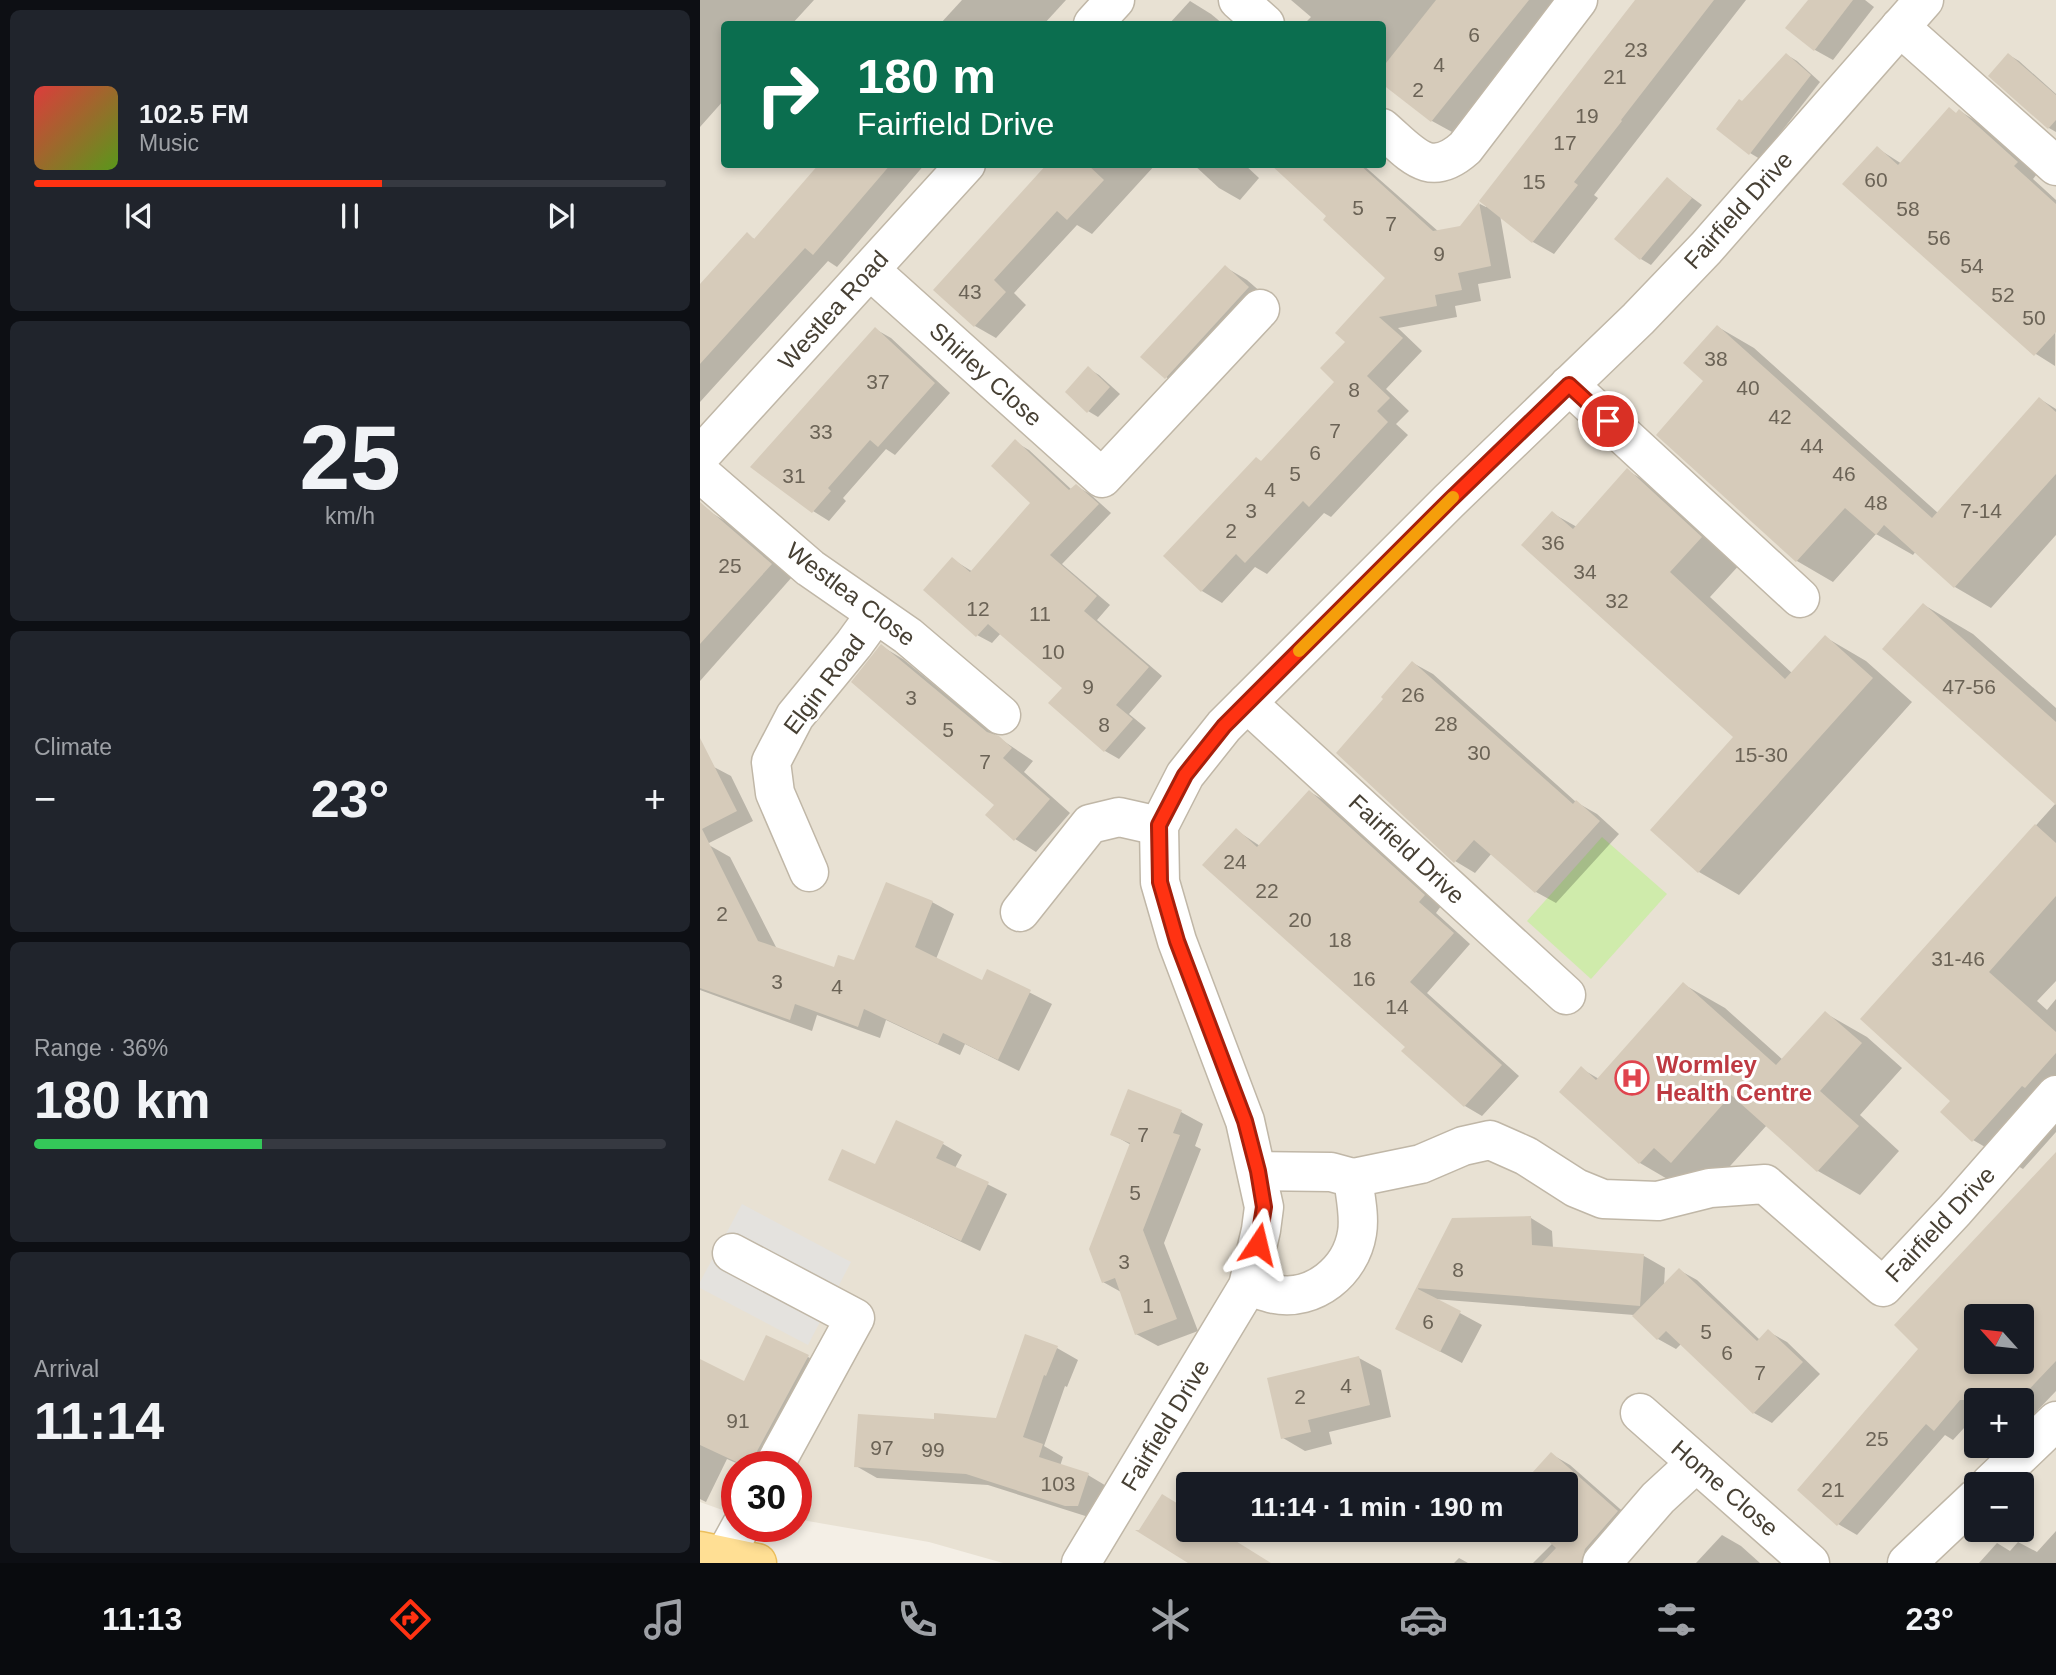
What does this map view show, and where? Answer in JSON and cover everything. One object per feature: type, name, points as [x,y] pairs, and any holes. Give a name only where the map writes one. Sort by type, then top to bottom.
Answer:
[{"type":"street","points":[[1096,21],[1115,0]]},
{"type":"street","points":[[1238,0],[1262,21]]},
{"type":"street","points":[[1386,131],[1426,162],[1437,164],[1453,159],[1465,148],[1578,0]]},
{"type":"street","name":"Fairfield Drive","points":[[1082,1563],[1248,1286],[1261,1230],[1264,1207],[1245,1121],[1177,941],[1160,882],[1159,825],[1185,775],[1224,726],[1449,501],[1638,319],[1706,248],[1912,14],[2056,166]]},
{"type":"street","name":"Westlea Road","points":[[700,456],[962,168]]},
{"type":"street","name":"Shirley Close","points":[[870,270],[1102,478],[1260,309]]},
{"type":"street","points":[[1569,385],[1800,598]]},
{"type":"street","name":"Westlea Close","points":[[700,473],[810,568],[908,636],[1001,715]]},
{"type":"street","name":"Elgin Road","points":[[809,872],[775,793],[771,762],[795,716],[855,644],[875,615]]},
{"type":"street","name":"Fairfield Drive","points":[[1247,703],[1566,995]]},
{"type":"street","points":[[1020,912],[1090,824],[1119,817],[1159,825]]},
{"type":"street","name":"Fairfield Drive","points":[[1258,1171],[1331,1172],[1353,1178],[1421,1164],[1463,1146],[1490,1140],[1526,1156],[1576,1188],[1603,1199],[1658,1201],[1710,1188],[1765,1184],[1882,1287],[1955,1210],[2056,1095]]},
{"type":"street","points":[[1248,1286],[1276,1294],[1296,1294],[1316,1289],[1331,1280],[1346,1264],[1358,1231],[1353,1178]]},
{"type":"street","points":[[732,1253],[855,1318],[782,1451]]},
{"type":"street","name":"Home Close","points":[[1640,1413],[1810,1563]]},
{"type":"street","points":[[2003,1472],[2056,1421]]},
{"type":"street","points":[[1602,1563],[1658,1498],[1696,1463]]},
{"type":"street","points":[[1907,1563],[1964,1509]]},
{"type":"shaded area","points":[[700,0],[2056,0],[2056,1563],[1003,1563],[929,1542],[812,1522],[812,1451],[721,1451],[721,1510],[700,1502]]},
{"type":"shaded area","points":[[742,1204],[851,1262],[808,1345],[700,1288],[700,1282]]},
{"type":"green space","points":[[1602,837],[1667,894],[1591,979],[1527,921]]},
{"type":"building","points":[[1436,0],[1529,0],[1431,122],[1386,87],[1386,63]]},
{"type":"building","points":[[1635,0],[1714,0],[1574,182],[1578,185],[1532,243],[1479,201]]},
{"type":"building","points":[[1808,0],[1853,0],[1814,51],[1785,28]]},
{"type":"building","points":[[1786,53],[1811,75],[1749,155],[1716,129],[1739,99],[1742,101]]},
{"type":"building","points":[[2008,53],[2056,95],[2056,120],[2048,129],[1988,76]]},
{"type":"building","points":[[1949,107],[1956,113],[1959,109],[2018,162],[2014,166],[2056,204],[2056,332],[2034,356],[1842,184],[1877,146],[1898,165]]},
{"type":"building","points":[[816,168],[888,168],[813,255],[805,248],[700,364],[700,284],[747,232],[754,239]]},
{"type":"building","points":[[1043,168],[1091,168],[1104,180],[1067,220],[1057,211],[994,280],[1006,292],[974,327],[933,290]]},
{"type":"building","points":[[1274,168],[1363,168],[1433,231],[1460,226],[1479,202],[1491,266],[1458,273],[1462,290],[1435,295],[1437,306],[1379,317],[1403,338],[1367,376],[1390,398],[1377,411],[1388,422],[1309,507],[1303,501],[1245,563],[1236,554],[1201,592],[1163,556],[1256,457],[1261,461],[1334,382],[1320,368],[1345,342],[1335,333],[1385,278],[1323,220],[1326,216]]},
{"type":"building","points":[[1667,177],[1692,198],[1640,260],[1614,239]]},
{"type":"building","points":[[1225,265],[1249,287],[1165,379],[1140,357]]},
{"type":"building","points":[[1717,325],[1932,518],[2039,397],[2056,412],[2056,474],[1954,588],[1884,525],[1876,535],[1845,508],[1796,562],[1656,435],[1703,381],[1683,363]]},
{"type":"building","points":[[875,327],[935,383],[878,447],[870,440],[828,488],[831,491],[812,513],[750,467]]},
{"type":"building","points":[[1088,366],[1110,387],[1087,413],[1065,392]]},
{"type":"building","points":[[1015,439],[1069,490],[1076,484],[1099,504],[1050,555],[1097,596],[1084,611],[1149,667],[1116,705],[1133,719],[1104,752],[1048,703],[1062,688],[988,624],[976,637],[923,590],[952,557],[970,572],[1030,503],[991,466]]},
{"type":"building","points":[[1627,468],[1702,537],[1670,572],[1785,679],[1825,635],[1873,678],[1698,873],[1650,830],[1733,737],[1521,545],[1552,511],[1573,529]]},
{"type":"building","points":[[700,502],[772,564],[700,644]]},
{"type":"building","points":[[1923,603],[2056,722],[2056,805],[1882,649]]},
{"type":"building","points":[[881,644],[987,732],[999,736],[1012,748],[1003,758],[1050,799],[1014,841],[985,815],[994,805],[851,682]]},
{"type":"building","points":[[1412,661],[1573,804],[1576,800],[1600,821],[1535,893],[1474,840],[1454,863],[1336,753]]},
{"type":"building","points":[[700,738],[737,811],[702,829],[758,941],[834,967],[838,955],[854,960],[886,882],[933,901],[915,947],[982,980],[987,969],[1031,990],[998,1060],[943,1033],[938,1044],[864,1009],[858,1027],[795,1004],[790,1020],[700,988]]},
{"type":"building","points":[[1309,790],[1425,895],[1419,902],[1454,933],[1410,982],[1502,1065],[1464,1107],[1401,1051],[1405,1047],[1202,865],[1236,828],[1257,847]]},
{"type":"building","points":[[2035,824],[2056,843],[2056,896],[1989,972],[2056,1032],[2056,1053],[1972,1142],[1940,1112],[1950,1101],[1860,1019]]},
{"type":"building","points":[[1683,982],[1776,1065],[1825,1011],[1862,1043],[1820,1091],[1859,1126],[1817,1172],[1731,1095],[1671,1163],[1654,1148],[1639,1164],[1559,1092],[1581,1066],[1596,1080]]},
{"type":"building","points":[[1128,1089],[1182,1110],[1173,1133],[1180,1135],[1143,1230],[1177,1319],[1135,1335],[1115,1278],[1102,1283],[1089,1249],[1130,1143],[1110,1135]]},
{"type":"building","points":[[896,1120],[944,1142],[936,1158],[989,1182],[961,1241],[828,1180],[842,1149],[875,1164]]},
{"type":"building","points":[[2056,1152],[2056,1361],[2030,1388],[1964,1388],[1964,1400],[1960,1400],[1934,1431],[1926,1424],[1837,1526],[1797,1490],[1918,1349],[1894,1325]]},
{"type":"building","points":[[1531,1216],[1532,1245],[1644,1254],[1640,1306],[1416,1288],[1452,1218]]},
{"type":"building","points":[[1679,1268],[1757,1341],[1768,1329],[1803,1362],[1753,1414],[1666,1331],[1657,1340],[1632,1316]]},
{"type":"building","points":[[1416,1288],[1461,1311],[1440,1352],[1395,1329]]},
{"type":"building","points":[[1025,1334],[1058,1346],[1046,1376],[1044,1375],[1023,1437],[1043,1444],[1039,1457],[1089,1473],[1078,1506],[1065,1506],[966,1474],[854,1467],[858,1414],[934,1419],[934,1413],[996,1418]]},
{"type":"building","points":[[766,1335],[809,1355],[757,1451],[721,1451],[721,1455],[700,1445],[700,1359],[744,1381]]},
{"type":"building","points":[[1359,1356],[1370,1405],[1308,1420],[1311,1432],[1281,1439],[1267,1378]]},
{"type":"building","points":[[1551,1452],[1574,1472],[1533,1472]]},
{"type":"building","points":[[1578,1476],[1618,1511],[1585,1549],[1581,1563],[1542,1563],[1556,1548],[1549,1542],[1578,1542]]},
{"type":"building","points":[[1162,1494],[1176,1503],[1176,1542],[1237,1542],[1271,1563],[1188,1563],[1135,1530],[1139,1530]]},
{"type":"slow traffic","points":[[1299,651],[1453,497]]},
{"type":"place","name":"Wormley Health Centre","points":[[1632,1078]]},
{"type":"route","points":[[1258,1244],[1264,1207],[1258,1171],[1245,1121],[1177,941],[1160,882],[1159,825],[1185,775],[1224,726],[1569,385],[1608,421]]}]
